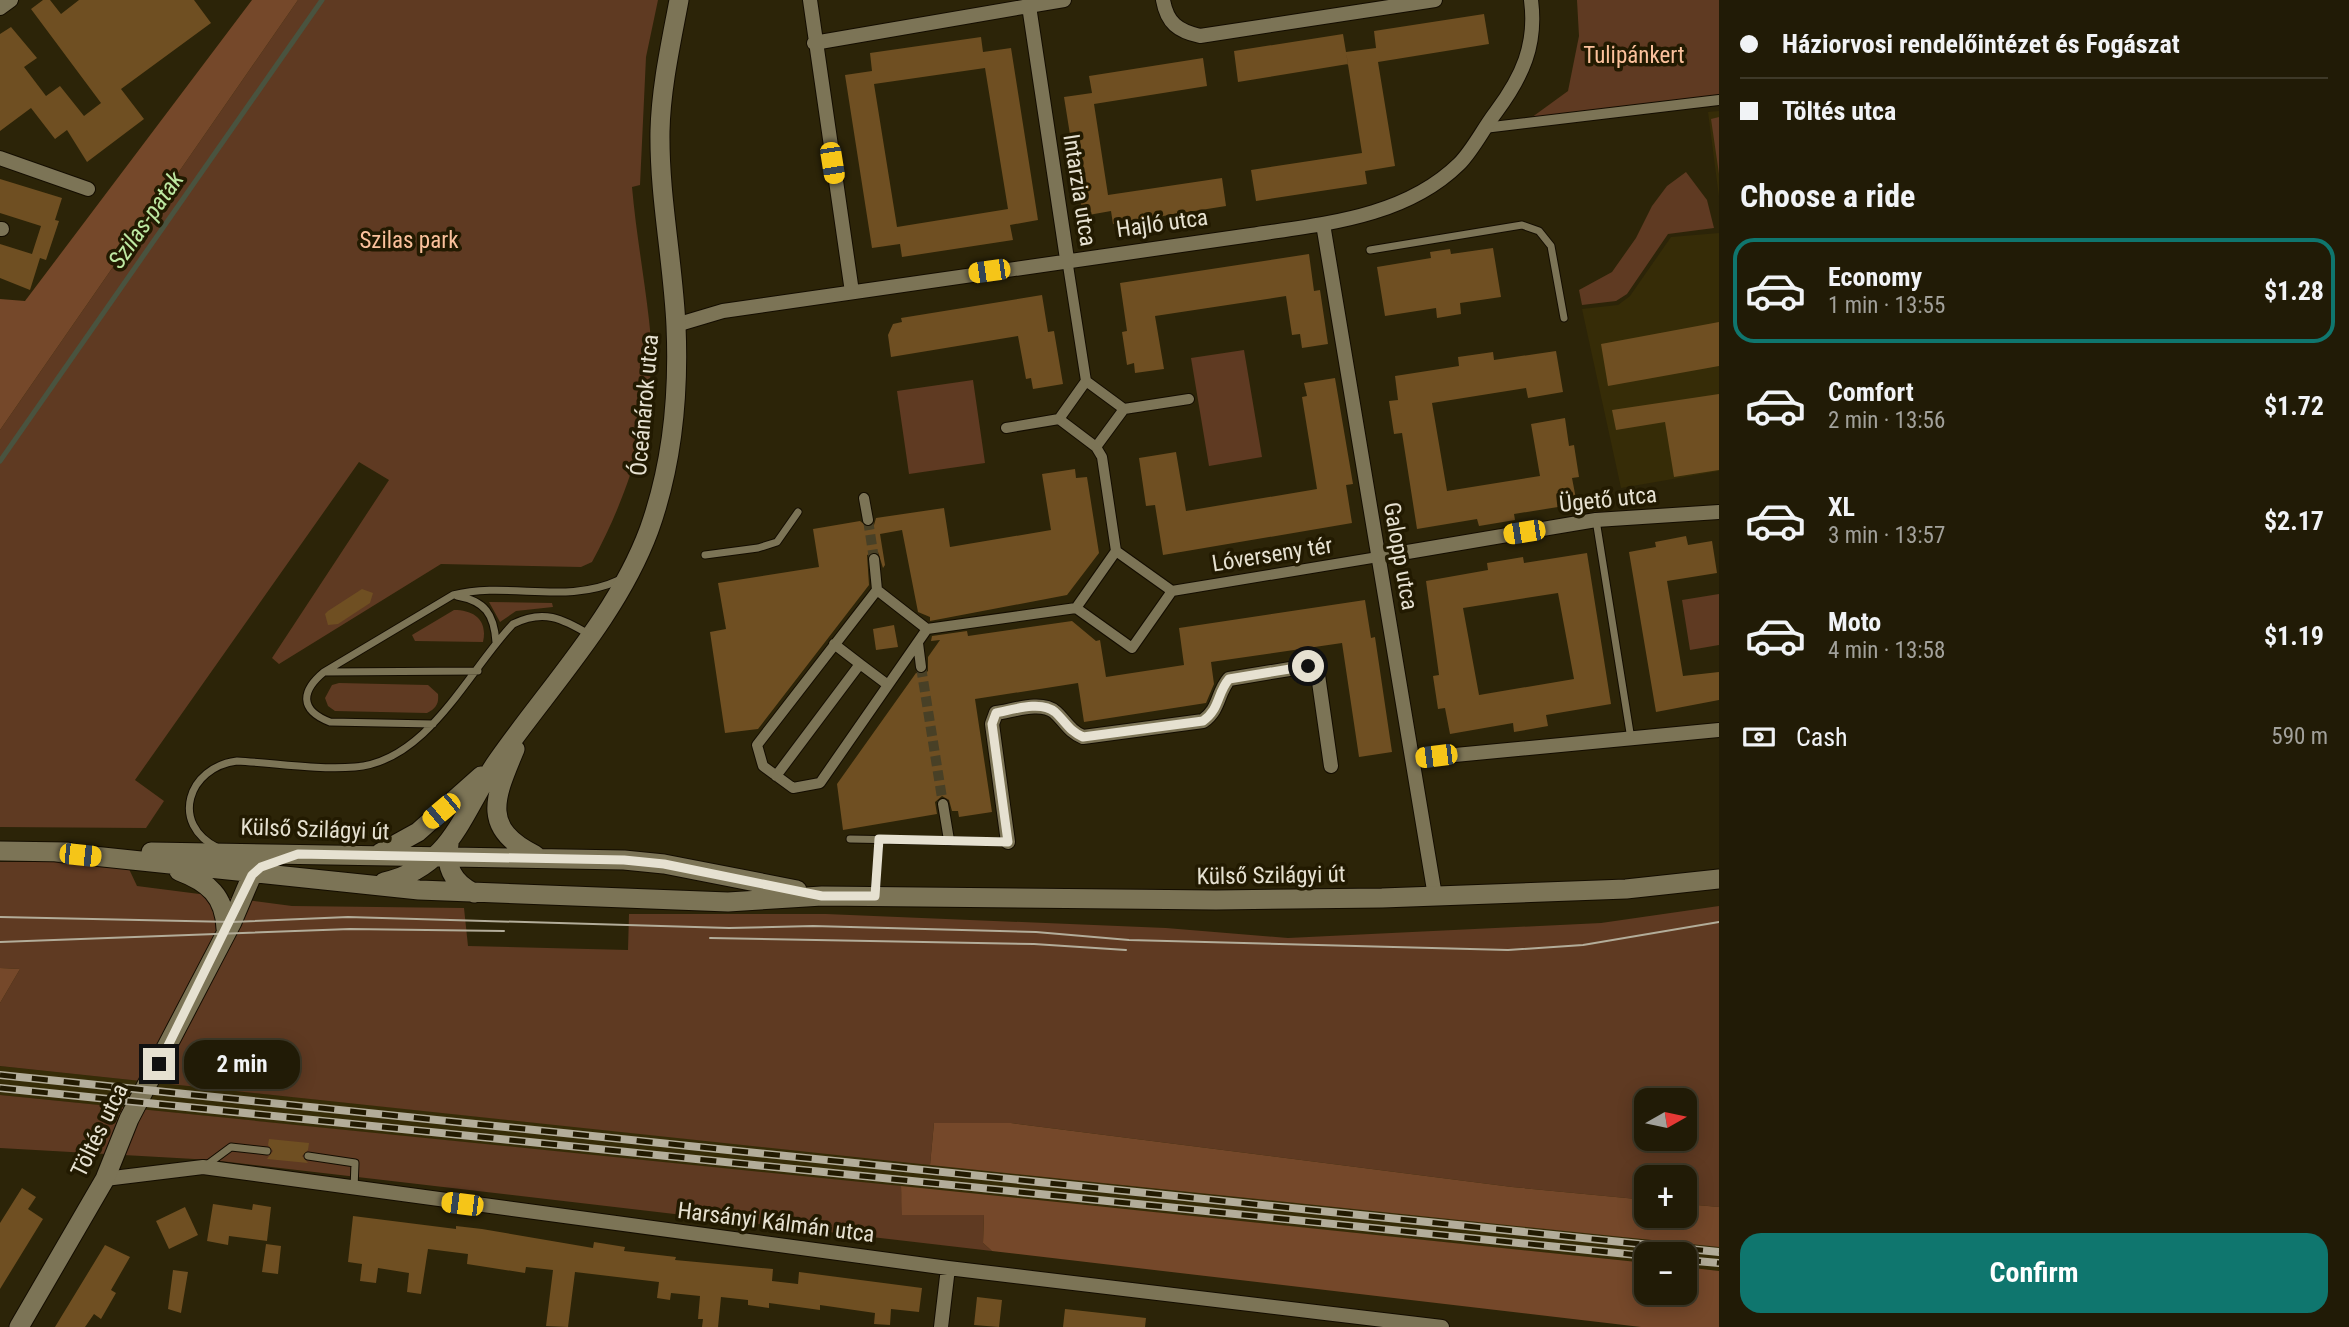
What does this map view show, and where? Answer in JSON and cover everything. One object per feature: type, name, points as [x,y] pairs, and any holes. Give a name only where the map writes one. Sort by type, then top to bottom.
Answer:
[{"type":"street","name":"Óceánárok utca","points":[[445,851],[497,761],[590,635],[628,576],[648,533],[666,470],[676,368],[676,325],[660,131],[666,69],[679,0]]},
{"type":"street","points":[[810,0],[814,43],[852,292]]},
{"type":"street","points":[[814,43],[1065,0]]},
{"type":"street","points":[[1163,0],[1171,23],[1183,32],[1200,36],[1436,0]]},
{"type":"street","name":"Hajló utca","points":[[676,325],[723,311],[1323,224],[1389,207],[1419,195],[1460,163],[1520,77],[1532,46],[1534,23],[1531,0]]},
{"type":"street","name":"Intarzia utca","points":[[1029,6],[1086,382]]},
{"type":"street","points":[[1484,128],[1719,100]]},
{"type":"street","points":[[0,158],[88,189]]},
{"type":"street","name":"Galopp utca","points":[[1323,224],[1435,896]]},
{"type":"street","points":[[1006,428],[1059,419],[1086,382],[1124,409],[1189,399]]},
{"type":"street","points":[[1096,447],[1124,409]]},
{"type":"street","points":[[1059,419],[1096,447],[1102,457],[1116,551],[1076,608]]},
{"type":"street","points":[[864,498],[868,520]]},
{"type":"street","name":"Ügető utca","points":[[1378,557],[1596,520],[1719,512]]},
{"type":"street","points":[[877,590],[927,629],[1076,608],[1132,648],[1172,591],[1116,551]]},
{"type":"street","name":"Lóverseny tér","points":[[1172,591],[1378,557]]},
{"type":"street","points":[[874,559],[877,590],[757,745],[763,766],[793,788],[820,783],[927,629]]},
{"type":"street","points":[[918,643],[920,667]]},
{"type":"street","points":[[834,644],[888,685]]},
{"type":"street","points":[[776,776],[860,664]]},
{"type":"street","points":[[1008,842],[992,724],[996,713],[1043,706],[1054,711],[1069,731],[1083,737],[1203,721],[1213,714],[1219,703],[1221,688],[1229,679],[1308,666],[1318,675],[1331,766]]},
{"type":"street","points":[[525,725],[506,770],[497,809],[508,840],[539,858]]},
{"type":"street","points":[[1413,759],[1719,730]]},
{"type":"street","points":[[375,855],[418,832],[497,761]]},
{"type":"street","points":[[943,804],[948,840]]},
{"type":"street","name":"Külső Szilágyi út","points":[[0,850],[375,855],[445,851],[664,864],[822,896]]},
{"type":"street","points":[[365,886],[405,878],[445,851],[454,879],[474,893]]},
{"type":"street","name":"Külső Szilágyi út","points":[[55,852],[365,886],[474,893],[728,901],[822,896],[1216,901],[1626,889],[1719,879]]},
{"type":"street","points":[[252,875],[261,867],[298,854]]},
{"type":"street","points":[[155,862],[195,877],[216,892],[229,927]]},
{"type":"street","name":"Töltés utca","points":[[19,1327],[105,1178],[129,1119],[229,927],[252,875]]},
{"type":"street","points":[[229,927],[250,896],[283,877]]},
{"type":"street","name":"Harsányi Kálmán utca","points":[[105,1178],[203,1167],[354,1190],[948,1268],[1442,1327]]},
{"type":"street","points":[[941,1327],[948,1268]]},
{"type":"lane","points":[[1370,250],[1522,225],[1539,231],[1551,246],[1564,318]]},
{"type":"lane","points":[[705,555],[758,548],[777,542],[798,512]]},
{"type":"lane","points":[[1596,520],[1631,739]]},
{"type":"lane","points":[[434,724],[330,722],[316,717],[306,696],[309,685],[324,672],[453,595],[475,590],[577,593],[607,586],[628,576]]},
{"type":"lane","points":[[453,595],[476,600],[489,611],[495,625],[496,642]]},
{"type":"lane","points":[[225,851],[202,838],[194,827],[190,808],[195,786],[203,773],[219,763],[237,761],[354,767],[376,763],[392,755],[434,724],[478,671],[496,642],[513,624],[528,616],[547,615],[568,622],[590,635]]},
{"type":"lane","points":[[324,672],[478,671]]},
{"type":"lane","points":[[850,839],[1008,842]]},
{"type":"lane","points":[[875,896],[879,839]]},
{"type":"lane","points":[[203,1167],[231,1147],[267,1151]]},
{"type":"lane","points":[[308,1156],[355,1163],[354,1190]]},
{"type":"shaded area","points":[[252,0],[298,0],[0,430],[0,299],[25,301]]},
{"type":"shaded area","points":[[1719,111],[1719,197],[1708,112]]},
{"type":"shaded area","points":[[1719,233],[1719,471],[1621,488],[1582,309],[1618,305],[1630,296],[1671,237]]},
{"type":"shaded area","points":[[0,968],[20,969],[0,1003]]},
{"type":"shaded area","points":[[0,1066],[1672,1242],[1634,1242],[1634,1262],[0,1095]]},
{"type":"shaded area","points":[[934,1123],[1011,1123],[1512,1187],[1634,1199],[1634,1228],[1697,1228],[1697,1205],[1719,1207],[1719,1247],[1697,1245],[1697,1242],[1671,1242],[930,1165]]},
{"type":"shaded area","points":[[901,1186],[1634,1262],[1634,1305],[1697,1305],[1697,1268],[1719,1271],[1719,1327],[1641,1327],[992,1251],[983,1243],[984,1215],[902,1215]]},
{"type":"shaded area","points":[[1697,1245],[1719,1247],[1719,1271],[1697,1268]]},
{"type":"green space","name":"Szilas park","points":[[298,0],[658,0],[646,57],[640,185],[632,187],[651,352],[646,414],[630,476],[592,562],[581,567],[441,564],[279,664],[272,658],[389,480],[359,462],[135,780],[164,801],[146,828],[0,827],[0,430]]},
{"type":"green space","name":"Tulipánkert","points":[[1577,0],[1719,0],[1719,100],[1524,123],[1568,91],[1579,36]]},
{"type":"green space","points":[[1719,117],[1719,174],[1711,119]]},
{"type":"green space","points":[[1686,172],[1707,200],[1714,228],[1668,234],[1627,294],[1616,301],[1582,305],[1579,290],[1612,272],[1636,238],[1652,206],[1667,186]]},
{"type":"green space","points":[[1244,350],[1262,457],[1209,466],[1191,358]]},
{"type":"green space","points":[[973,380],[985,463],[909,474],[897,391]]},
{"type":"green space","points":[[1719,594],[1719,645],[1690,650],[1682,600]]},
{"type":"green space","points":[[489,602],[552,603],[553,607],[516,611],[500,622]]},
{"type":"green space","points":[[454,610],[468,612],[478,618],[483,628],[483,642],[415,641],[412,635]]},
{"type":"green space","points":[[332,685],[428,685],[438,694],[438,700],[435,707],[427,713],[335,711],[328,706],[325,698]]},
{"type":"green space","points":[[0,862],[104,862],[129,869],[137,886],[292,906],[464,908],[468,946],[628,950],[629,914],[826,914],[1166,928],[1288,938],[1601,923],[1719,906],[1719,1207],[1697,1205],[1697,1165],[1634,1165],[1634,1199],[1512,1187],[1011,1123],[934,1123],[930,1165],[0,1066],[0,1003],[20,969],[0,968]]},
{"type":"green space","points":[[0,1095],[901,1186],[903,1215],[984,1215],[983,1243],[992,1251],[212,1160],[0,1148]]},
{"type":"building","points":[[43,0],[50,0],[61,14],[79,0],[194,0],[211,23],[121,89],[144,119],[87,162],[67,130],[55,139],[31,108],[0,131],[0,34],[11,27],[37,58],[24,67],[46,96],[60,86],[84,116],[101,103],[31,9]]},
{"type":"building","points":[[1484,14],[1489,44],[1378,62],[1395,166],[1365,171],[1367,184],[1256,201],[1251,170],[1362,153],[1346,52],[1376,48],[1374,31]]},
{"type":"building","points":[[1343,34],[1348,64],[1238,82],[1234,51]]},
{"type":"building","points":[[981,37],[983,52],[1011,48],[1038,220],[1010,225],[1013,240],[902,257],[900,244],[872,248],[845,75],[872,71],[870,53]],"holes":[[[985,68],[1008,209],[897,227],[874,84]]]},
{"type":"building","points":[[1203,58],[1207,86],[1094,104],[1108,195],[1222,178],[1226,206],[1113,224],[1111,211],[1083,216],[1064,97],[1092,93],[1089,76]]},
{"type":"building","points":[[0,179],[62,198],[55,220],[59,221],[46,260],[40,258],[30,290],[0,278],[0,244],[32,254],[41,226],[0,213]]},
{"type":"building","points":[[1493,248],[1501,297],[1460,303],[1461,314],[1437,318],[1436,308],[1385,316],[1377,267],[1431,258],[1430,252],[1450,249],[1451,254]]},
{"type":"building","points":[[1309,254],[1314,291],[1320,290],[1328,344],[1302,348],[1300,334],[1292,335],[1286,296],[1155,316],[1164,369],[1135,373],[1134,363],[1127,365],[1122,332],[1127,331],[1120,283]]},
{"type":"building","points":[[1042,295],[1048,332],[1054,331],[1063,384],[1033,389],[1031,378],[1026,379],[1018,336],[891,357],[888,335],[893,324],[902,322],[901,318]]},
{"type":"building","points":[[1719,322],[1719,366],[1608,386],[1601,344]]},
{"type":"building","points":[[1556,351],[1563,392],[1528,398],[1526,388],[1432,403],[1447,491],[1540,476],[1531,424],[1565,418],[1569,446],[1574,445],[1579,477],[1572,478],[1577,504],[1514,514],[1515,520],[1479,526],[1477,519],[1417,529],[1402,433],[1394,434],[1389,401],[1398,400],[1395,376],[1459,366],[1458,357],[1493,352],[1494,360]]},
{"type":"building","points":[[1335,378],[1353,484],[1346,485],[1352,523],[1163,555],[1155,505],[1146,506],[1139,458],[1176,452],[1186,511],[1317,489],[1302,397],[1307,396],[1304,383]]},
{"type":"building","points":[[1719,394],[1719,470],[1674,477],[1665,422],[1616,430],[1612,410]]},
{"type":"building","points":[[1075,469],[1076,478],[1087,477],[1099,553],[1067,595],[930,621],[930,617],[918,612],[902,530],[880,534],[885,565],[883,568],[878,552],[867,555],[869,585],[758,729],[725,733],[710,632],[726,629],[718,583],[819,567],[813,529],[860,521],[869,528],[874,525],[876,518],[944,508],[950,547],[1051,530],[1042,474]]},
{"type":"building","points":[[1686,536],[1688,545],[1712,541],[1717,573],[1667,581],[1683,676],[1719,672],[1719,700],[1656,712],[1629,552],[1656,547],[1655,542]]},
{"type":"building","points":[[1587,553],[1611,704],[1546,715],[1548,726],[1514,732],[1513,723],[1450,734],[1445,708],[1438,709],[1433,676],[1439,675],[1426,581],[1488,570],[1487,563],[1523,557],[1524,563]],"holes":[[[1558,593],[1574,679],[1479,695],[1463,608]]]},
{"type":"building","points":[[362,589],[373,593],[370,603],[338,624],[328,625],[325,614]]},
{"type":"building","points":[[1365,600],[1371,638],[1375,637],[1392,752],[1359,757],[1342,643],[1211,662],[1214,684],[1206,703],[1084,722],[1078,683],[975,699],[992,812],[959,817],[958,811],[952,811],[949,800],[942,796],[935,802],[937,814],[843,830],[837,784],[916,673],[923,675],[928,671],[928,657],[940,640],[931,641],[932,636],[967,631],[968,636],[1072,621],[1096,641],[1100,640],[1106,677],[1184,665],[1179,628]]},
{"type":"building","points":[[894,625],[898,647],[876,650],[873,629]]},
{"type":"building","points":[[269,1139],[309,1143],[308,1150],[302,1156],[308,1163],[267,1159],[273,1151],[268,1145]]},
{"type":"building","points":[[22,1188],[36,1197],[28,1209],[43,1219],[0,1289],[0,1223]]},
{"type":"building","points":[[213,1204],[252,1210],[253,1204],[271,1207],[267,1241],[229,1236],[228,1245],[207,1241]]},
{"type":"building","points":[[185,1207],[198,1235],[169,1249],[156,1221]]},
{"type":"building","points":[[353,1216],[456,1229],[456,1226],[482,1229],[593,1248],[594,1242],[625,1247],[624,1251],[676,1257],[675,1260],[773,1269],[772,1281],[798,1284],[799,1272],[922,1288],[919,1312],[891,1309],[890,1325],[874,1324],[875,1313],[820,1305],[820,1310],[769,1303],[769,1308],[748,1305],[748,1300],[721,1297],[718,1327],[702,1327],[703,1319],[698,1319],[700,1296],[671,1293],[670,1300],[657,1298],[659,1282],[575,1272],[568,1327],[546,1326],[553,1270],[526,1267],[525,1273],[467,1264],[468,1254],[428,1249],[421,1294],[407,1292],[409,1273],[378,1268],[376,1283],[360,1281],[362,1264],[348,1262]]},
{"type":"building","points":[[266,1244],[281,1246],[278,1274],[262,1272]]},
{"type":"building","points":[[105,1245],[130,1257],[111,1290],[116,1293],[101,1319],[94,1314],[85,1327],[55,1327]]},
{"type":"building","points":[[173,1270],[188,1272],[181,1313],[168,1309]]},
{"type":"building","points":[[977,1297],[1002,1300],[999,1327],[974,1325]]},
{"type":"building","points":[[1065,1309],[1146,1318],[1145,1327],[1063,1327]]},
{"type":"waterway","name":"Szilas-patak","points":[[0,461],[322,0]]},
{"type":"tunnel","points":[[868,520],[874,559]]},
{"type":"tunnel","points":[[921,667],[943,804]]},
{"type":"tram line","points":[[0,917],[232,922],[348,917],[729,928],[813,926],[1036,932],[1129,940],[1508,950],[1583,945],[1719,922]]},
{"type":"tram line","points":[[0,942],[350,929],[504,931]]},
{"type":"tram line","points":[[710,938],[1034,944],[1126,950]]},
{"type":"railway","points":[[0,1075],[1719,1252]]},
{"type":"railway","points":[[0,1088],[1634,1255]]},
{"type":"railway","points":[[1697,1261],[1719,1263]]},
{"type":"route","points":[[159,1064],[232,922],[252,875],[278,859],[298,854],[624,860],[664,864],[822,896],[875,896],[879,839],[1008,842],[992,724],[996,713],[1043,706],[1054,711],[1069,731],[1083,737],[1203,721],[1213,714],[1219,703],[1221,688],[1229,679],[1308,666]]}]
